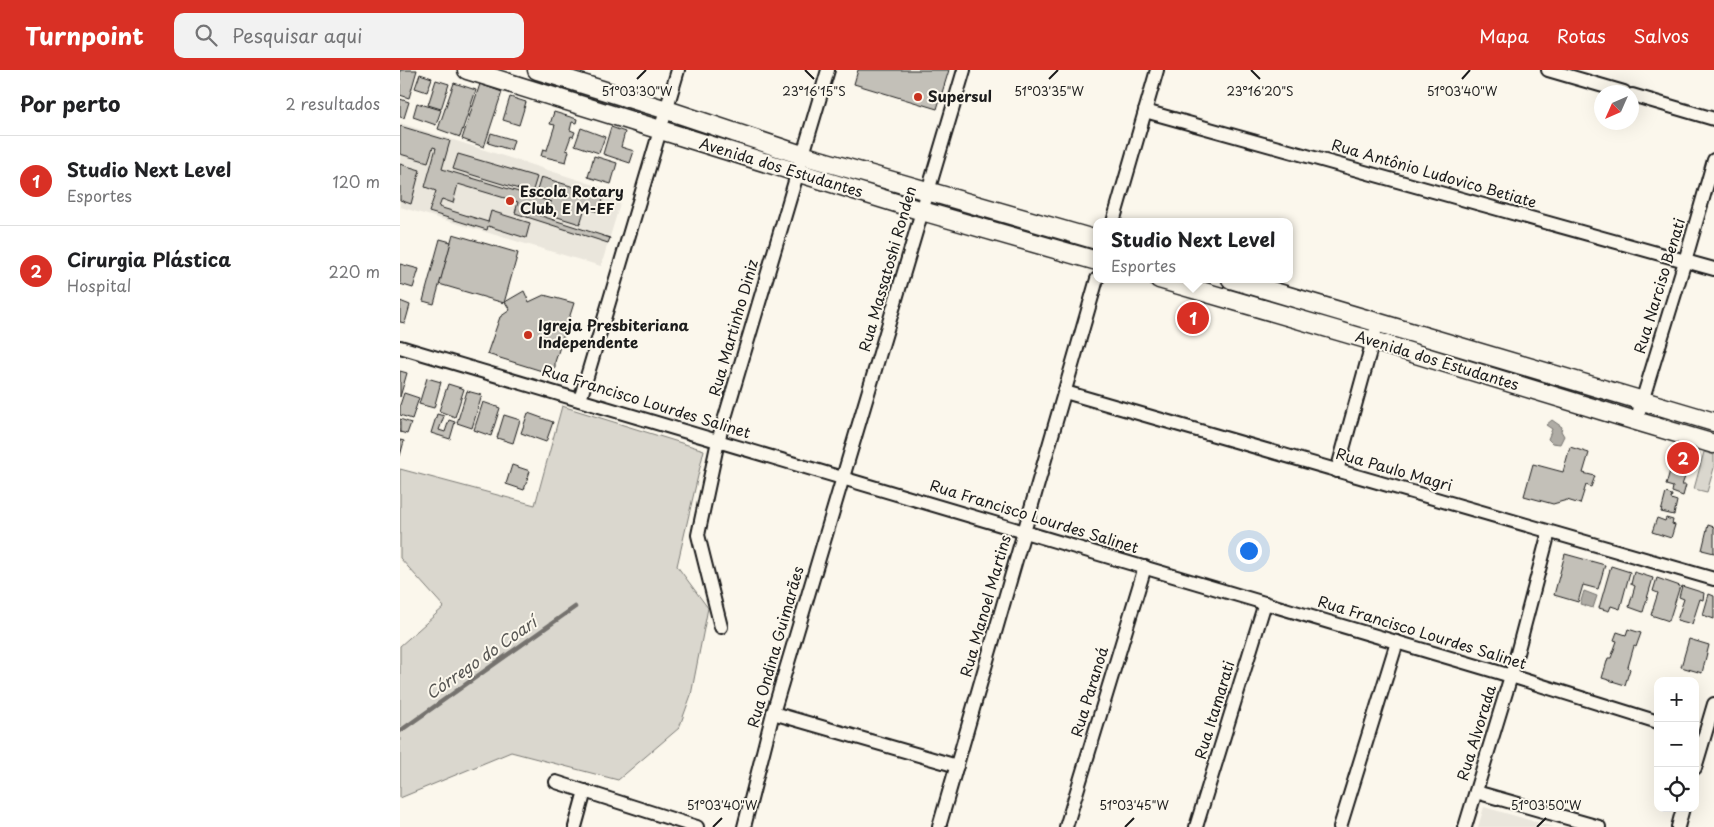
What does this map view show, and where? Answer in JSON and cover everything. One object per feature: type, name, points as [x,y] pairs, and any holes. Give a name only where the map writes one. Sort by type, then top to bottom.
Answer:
[{"type":"street","name":"Avenida dos Estudantes","points":[[537,70],[667,110],[802,155],[1093,239]]},
{"type":"street","points":[[580,400],[678,70]]},
{"type":"street","name":"Rua Martinho Diniz","points":[[721,627],[698,535],[718,441],[828,70]]},
{"type":"street","name":"Rua Massatoshi Ronden","points":[[843,478],[964,70]]},
{"type":"street","points":[[1114,218],[1157,70]]},
{"type":"street","points":[[1548,70],[1600,85]]},
{"type":"street","name":"Avenida dos Estudantes","points":[[471,71],[922,211],[1093,260]]},
{"type":"street","points":[[557,98],[562,78]]},
{"type":"street","points":[[1639,97],[1714,119]]},
{"type":"street","name":"Rua Antônio Ludovico Betiate","points":[[1145,111],[1714,269]]},
{"type":"street","name":"Rua Narciso Benati","points":[[1636,421],[1714,160]]},
{"type":"street","name":"Rua Manoel Martins","points":[[939,827],[1096,283]]},
{"type":"street","name":"Avenida dos Estudantes","points":[[1173,283],[1373,341],[1714,444]]},
{"type":"street","points":[[1234,301],[1235,283]]},
{"type":"street","name":"Avenida dos Estudantes","points":[[1242,283],[1714,422]]},
{"type":"street","points":[[1337,471],[1378,322]]},
{"type":"street","name":"Rua Francisco Lourdes Salinet","points":[[400,347],[1397,642],[1654,721]]},
{"type":"street","name":"Rua Paulo Magri","points":[[1065,392],[1714,579]]},
{"type":"street","name":"Rua Ondina Guimarães","points":[[744,827],[773,713],[843,478]]},
{"type":"street","name":"Rua Alvorada","points":[[1465,827],[1511,676],[1550,532]]},
{"type":"street","name":"Rua Paranoá","points":[[1066,827],[1145,567]]},
{"type":"street","name":"Rua Itamarati","points":[[1196,827],[1265,603]]},
{"type":"street","points":[[1340,827],[1397,642]]},
{"type":"street","points":[[1695,767],[1700,735],[1714,704]]},
{"type":"street","points":[[773,713],[957,766]]},
{"type":"street","points":[[556,782],[697,827]]},
{"type":"street","points":[[575,827],[585,791]]},
{"type":"street","points":[[1476,792],[1599,827]]},
{"type":"street","points":[[1678,827],[1682,812]]},
{"type":"shaded area","name":"Escola Rotary Club, E M-EF","points":[[400,123],[623,194],[601,266],[400,207]]},
{"type":"shaded area","points":[[562,406],[704,450],[677,566],[708,608],[691,695],[679,728],[618,780],[511,752],[400,798],[400,646],[444,607],[400,558],[400,469],[535,505]]},
{"type":"shaded area","points":[[1552,420],[1562,427],[1561,431],[1564,436],[1560,444],[1552,443],[1548,439],[1552,429],[1546,425]]},
{"type":"shaded area","points":[[1704,452],[1714,455],[1714,468],[1707,492],[1694,489]]},
{"type":"shaded area","points":[[1584,591],[1597,596],[1593,608],[1580,604]]},
{"type":"shaded area","points":[[1484,807],[1554,827],[1478,827]]},
{"type":"building","points":[[400,70],[417,70],[409,98],[400,95]]},
{"type":"building","name":"Supersul","points":[[858,70],[949,70],[937,109],[854,84]]},
{"type":"building","points":[[420,74],[432,78],[427,92],[415,88]]},
{"type":"building","points":[[436,80],[449,84],[441,109],[428,105]]},
{"type":"building","points":[[454,83],[476,90],[460,137],[438,129]]},
{"type":"building","points":[[480,84],[502,92],[484,147],[462,139]]},
{"type":"building","points":[[510,97],[526,102],[519,125],[503,120]]},
{"type":"building","points":[[400,99],[409,102],[404,118],[400,117]]},
{"type":"building","points":[[417,103],[441,110],[436,125],[413,117]]},
{"type":"building","points":[[554,112],[577,119],[576,123],[572,122],[570,130],[575,132],[573,137],[571,136],[566,150],[569,151],[566,162],[541,156],[543,149],[547,150],[555,125],[550,124]]},
{"type":"building","points":[[400,126],[450,141],[442,169],[535,197],[541,177],[604,196],[599,212],[585,208],[580,224],[551,215],[551,211],[523,203],[521,211],[529,212],[527,217],[515,213],[518,202],[458,184],[453,203],[442,199],[439,207],[488,222],[491,211],[530,223],[526,238],[488,226],[487,230],[429,212],[436,191],[425,187],[436,148],[433,147],[428,162],[400,154]]},
{"type":"building","points":[[611,127],[625,132],[621,147],[634,151],[630,163],[603,154]]},
{"type":"building","points":[[581,128],[605,137],[599,153],[575,145]]},
{"type":"building","points":[[491,133],[514,140],[511,150],[488,143]]},
{"type":"building","points":[[458,154],[537,177],[532,193],[453,169]]},
{"type":"building","points":[[594,156],[617,163],[611,184],[588,177]]},
{"type":"building","points":[[400,164],[420,170],[411,204],[400,200]]},
{"type":"building","points":[[529,212],[610,238],[608,243],[527,217]]},
{"type":"building","points":[[453,234],[518,253],[504,303],[439,284]]},
{"type":"building","points":[[440,239],[451,242],[434,304],[423,301]]},
{"type":"building","points":[[400,264],[419,269],[413,288],[400,284]]},
{"type":"building","name":"Igreja Presbiteriana Independente","points":[[524,291],[529,302],[544,295],[574,303],[555,362],[555,368],[547,375],[542,371],[487,354],[500,317],[510,310],[505,302]]},
{"type":"building","points":[[400,301],[410,305],[405,323],[400,322]]},
{"type":"building","points":[[400,371],[407,373],[400,397]]},
{"type":"building","points":[[427,378],[441,382],[434,408],[419,404]]},
{"type":"building","points":[[448,384],[464,389],[455,417],[439,411]]},
{"type":"building","points":[[467,391],[482,395],[472,428],[457,423]]},
{"type":"building","points":[[404,393],[419,398],[412,419],[400,415],[400,405]]},
{"type":"building","points":[[483,402],[500,408],[491,436],[474,430]]},
{"type":"building","points":[[528,413],[553,422],[546,442],[521,433]]},
{"type":"building","points":[[437,414],[444,416],[439,430],[445,432],[449,420],[455,422],[450,439],[431,433]]},
{"type":"building","points":[[504,415],[520,420],[513,443],[497,438]]},
{"type":"building","points":[[400,419],[411,423],[407,434],[400,432]]},
{"type":"building","points":[[400,440],[404,441],[400,456]]},
{"type":"building","points":[[1570,447],[1589,453],[1583,473],[1595,476],[1591,487],[1586,485],[1580,504],[1567,500],[1553,504],[1524,496],[1533,464],[1563,472]]},
{"type":"building","points":[[1676,449],[1694,454],[1688,474],[1686,474],[1682,485],[1686,485],[1683,496],[1672,492],[1673,487],[1666,485]]},
{"type":"building","points":[[512,465],[530,471],[524,490],[506,484]]},
{"type":"building","points":[[1666,493],[1672,495],[1671,499],[1677,501],[1674,515],[1661,512]]},
{"type":"building","points":[[1657,518],[1665,521],[1666,518],[1673,520],[1672,524],[1675,525],[1671,538],[1652,532]]},
{"type":"building","points":[[1708,525],[1714,527],[1714,553],[1702,550]]},
{"type":"building","points":[[1565,554],[1605,565],[1598,589],[1583,585],[1578,602],[1554,595]]},
{"type":"building","points":[[1611,566],[1630,572],[1620,609],[1611,606],[1609,611],[1599,608]]},
{"type":"building","points":[[1634,572],[1653,578],[1643,612],[1629,607],[1635,586],[1631,584]]},
{"type":"building","points":[[1657,578],[1680,586],[1669,621],[1651,615],[1658,593],[1653,591]]},
{"type":"building","points":[[1682,586],[1704,593],[1703,600],[1700,599],[1692,624],[1677,620],[1684,599],[1679,597]]},
{"type":"building","points":[[1709,594],[1714,596],[1714,619],[1703,615]]},
{"type":"building","points":[[1628,629],[1641,633],[1636,647],[1634,646],[1625,685],[1602,678],[1608,658],[1611,658],[1617,641],[1614,640],[1617,632],[1626,635]]},
{"type":"building","points":[[1689,639],[1709,645],[1702,673],[1681,667]]},
{"type":"waterway","name":"Córrego do Coarí","points":[[400,731],[575,607]]},
{"type":"place","name":"Supersul","points":[[918,97]]},
{"type":"place","name":"Escola Rotary Club, E M-EF","points":[[510,201]]},
{"type":"place","name":"Studio Next Level","points":[[1193,318]]},
{"type":"place","name":"Igreja Presbiteriana Independente","points":[[528,335]]},
{"type":"place","name":"Cirurgia Plástica","points":[[1683,458]]}]
